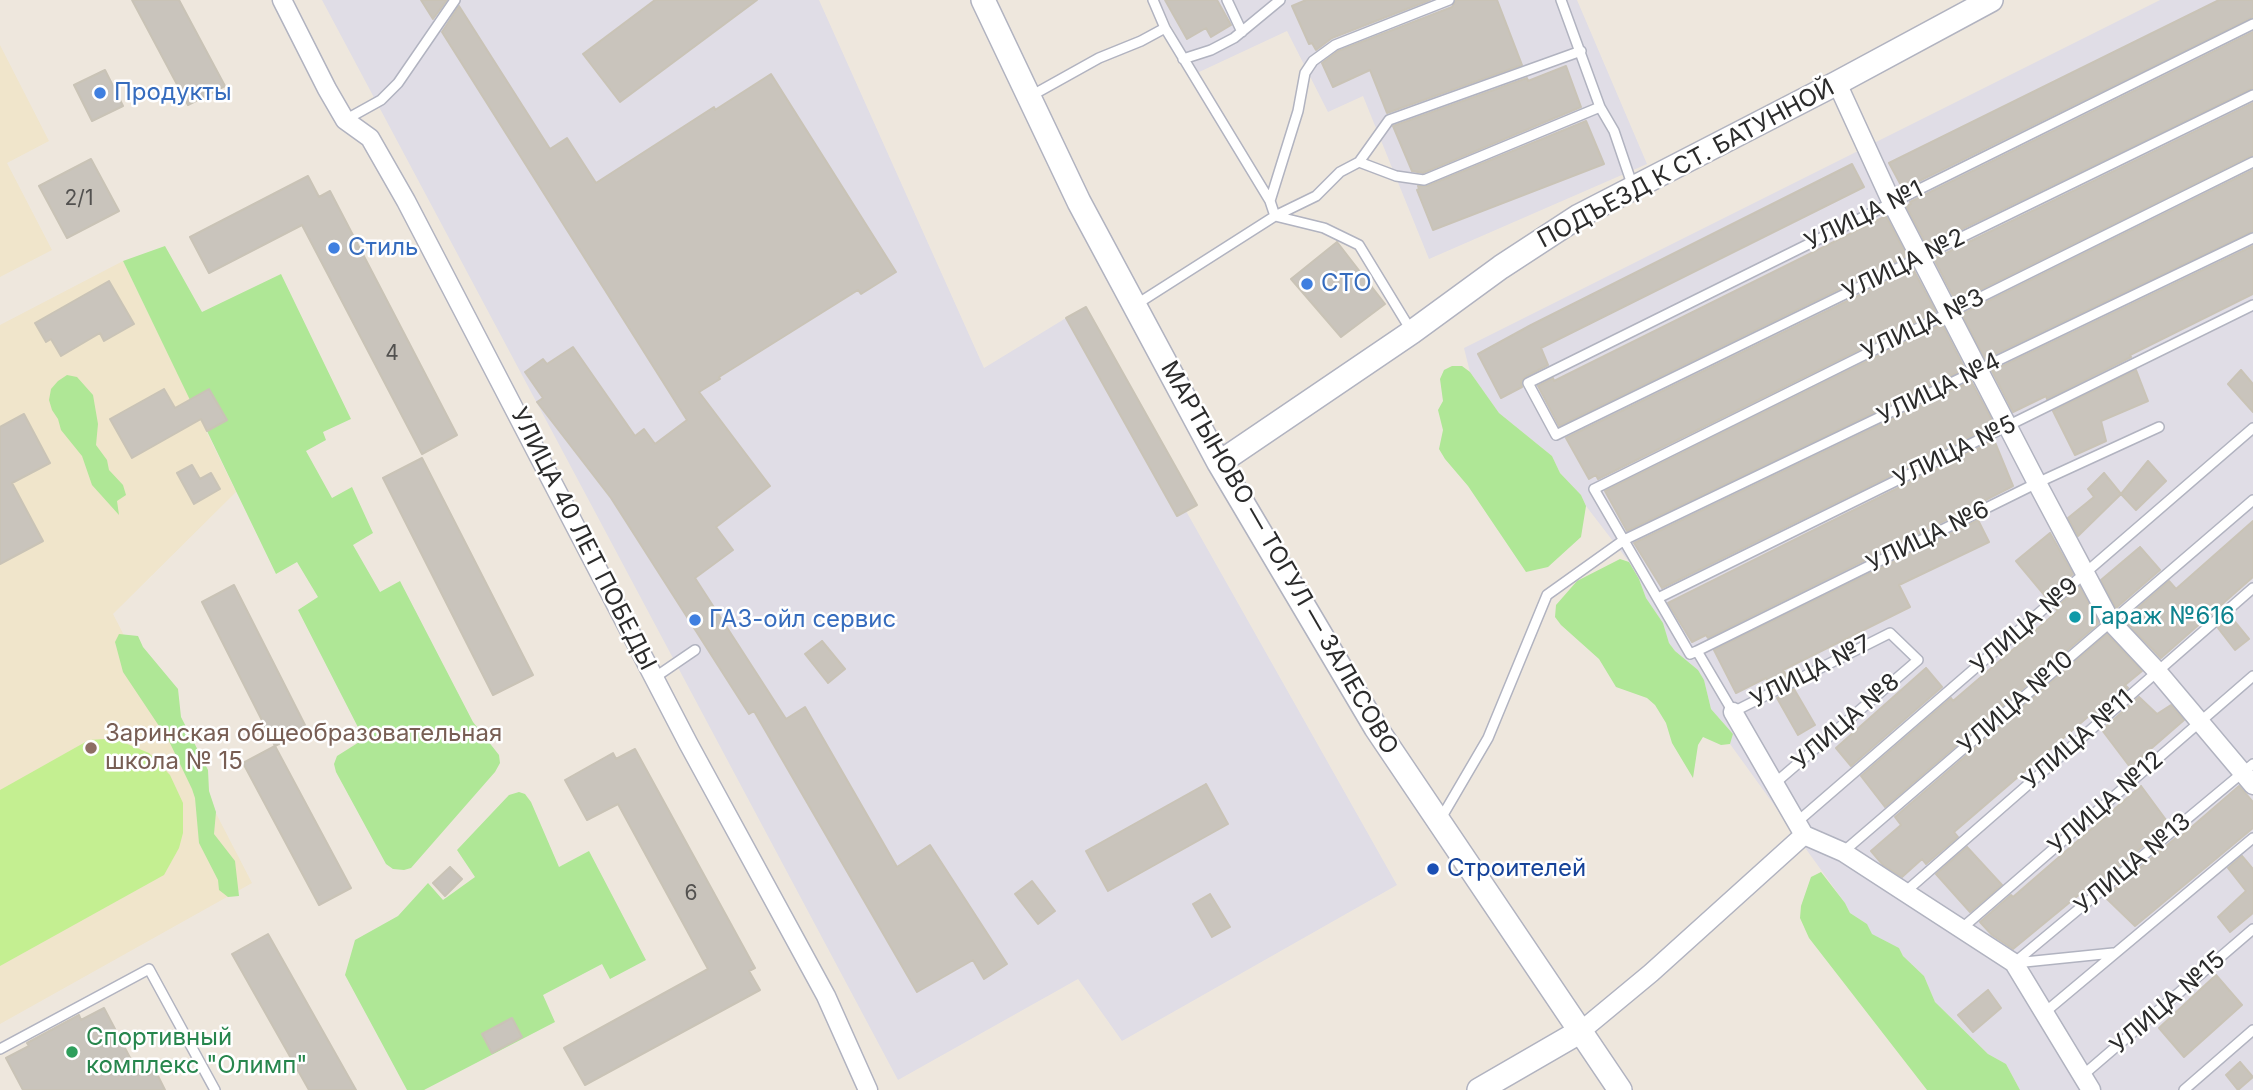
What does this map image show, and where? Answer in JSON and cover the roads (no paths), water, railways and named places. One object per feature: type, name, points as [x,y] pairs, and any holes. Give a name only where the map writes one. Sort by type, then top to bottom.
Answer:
[{"type":"street","name":"УЛИЦА 40 ЛЕТ ПОБЕДЫ","points":[[282,0],[345,120],[370,138],[406,201],[654,678],[826,996],[866,1087]]},
{"type":"street","name":"МАРТЫНОВО — ТОГУЛ — ЗАЛЕСОВО","points":[[983,0],[1028,98],[1133,306],[1219,463],[1376,728],[1620,1090]]},
{"type":"street","name":"ПОДЪЕЗД К СТ. БАТУННОЙ","points":[[1219,463],[1579,216],[1991,0]]},
{"type":"street","points":[[1837,83],[1892,203],[2111,622],[2250,774]]},
{"type":"street","points":[[1733,712],[1800,829],[1843,852],[2014,964],[2087,1083]]},
{"type":"street","points":[[1479,1090],[1581,1031],[1651,974],[1800,829]]},
{"type":"lane","points":[[345,120],[381,100],[398,83],[456,0]]},
{"type":"lane","points":[[1153,0],[1165,28],[1270,201],[1275,216]]},
{"type":"lane","points":[[1227,0],[1242,32]]},
{"type":"lane","points":[[1183,59],[1211,50],[1234,38],[1280,0]]},
{"type":"lane","points":[[1270,201],[1298,111],[1306,73],[1313,61],[1335,46],[1449,0]]},
{"type":"lane","points":[[1561,0],[1600,107],[1614,131],[1633,187]]},
{"type":"lane","name":"УЛИЦА №1","points":[[1556,435],[1528,383],[2253,24]]},
{"type":"lane","points":[[1028,98],[1099,58],[1165,28]]},
{"type":"lane","points":[[1133,306],[1275,216],[1316,196],[1340,172],[1359,162],[1390,120],[1581,51]]},
{"type":"lane","name":"УЛИЦА №2","points":[[1556,435],[2253,95]]},
{"type":"lane","points":[[1359,162],[1396,176],[1423,180],[1600,107]]},
{"type":"lane","name":"УЛИЦА №3","points":[[1624,540],[1594,489],[2253,162]]},
{"type":"lane","points":[[1275,216],[1324,228],[1359,245],[1412,332]]},
{"type":"lane","name":"УЛИЦА №4","points":[[1439,821],[1488,738],[1547,595],[1624,540],[2253,238]]},
{"type":"lane","name":"УЛИЦА №5","points":[[1658,598],[2253,305]]},
{"type":"lane","name":"УЛИЦА №6","points":[[1697,651],[2037,483],[2160,427]]},
{"type":"lane","name":"УЛИЦА №9","points":[[1800,829],[2253,428]]},
{"type":"lane","name":"УЛИЦА №10","points":[[1843,852],[2253,500]]},
{"type":"lane","points":[[1624,540],[1690,654],[1697,651],[1733,712]]},
{"type":"lane","name":"УЛИЦА №11","points":[[1904,893],[2253,588]]},
{"type":"lane","name":"УЛИЦА №7","points":[[1733,712],[1890,633],[1918,660]]},
{"type":"lane","points":[[654,678],[695,650]]},
{"type":"lane","name":"УЛИЦА №8","points":[[1774,784],[1918,660]]},
{"type":"lane","name":"УЛИЦА №12","points":[[1959,930],[2253,676]]},
{"type":"lane","name":"УЛИЦА №13","points":[[2014,964],[2250,774]]},
{"type":"lane","points":[[2043,1014],[2253,838]]},
{"type":"lane","name":"УЛИЦА №15","points":[[2087,1083],[2253,929]]},
{"type":"lane","points":[[2014,964],[2115,953]]},
{"type":"lane","points":[[0,1049],[149,969],[215,1090]]},
{"type":"lane","points":[[2184,1090],[2253,1030]]},
{"type":"place","name":"Продукты","points":[[100,93]]},
{"type":"place","name":"Стиль","points":[[334,248]]},
{"type":"place","name":"СТО","points":[[1307,284]]},
{"type":"place","name":"Гараж №616","points":[[2075,617]]},
{"type":"place","name":"ГАЗ-ойл сервис","points":[[695,620]]},
{"type":"place","name":"Заринская общеобразовательная школа № 15","points":[[91,748]]},
{"type":"place","name":"Строителей","points":[[1433,869]]},
{"type":"place","name":"Спортивный комплекс \"Олимп\"","points":[[72,1052]]}]
